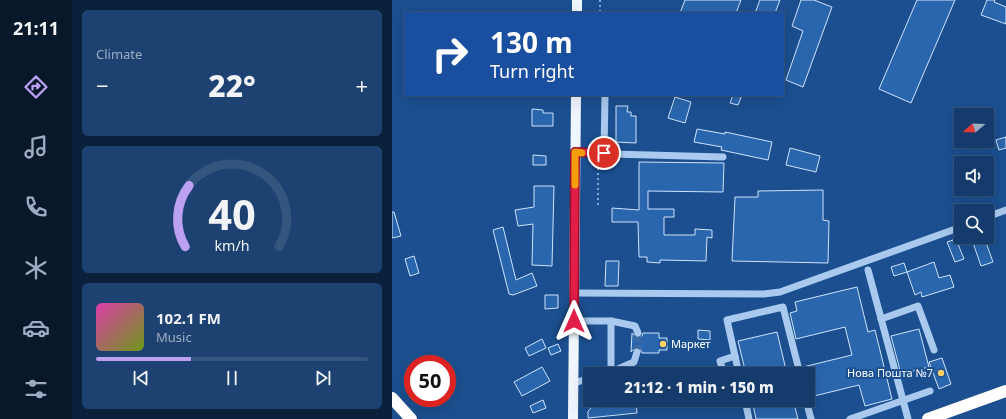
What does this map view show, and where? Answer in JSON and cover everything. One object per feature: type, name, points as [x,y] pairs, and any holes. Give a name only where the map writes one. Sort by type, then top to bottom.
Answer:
[{"type":"highway","points":[[928,419],[1006,391]]},
{"type":"highway","points":[[392,398],[411,419]]},
{"type":"main road","points":[[577,0],[577,12]]},
{"type":"main road","points":[[573,419],[576,96]]},
{"type":"lane","points":[[604,153],[605,96]]},
{"type":"lane","points":[[575,152],[723,157]]},
{"type":"lane","points":[[994,215],[1006,211]]},
{"type":"lane","points":[[574,293],[764,294],[780,292],[954,230]]},
{"type":"lane","points":[[868,270],[908,419]]},
{"type":"lane","points":[[881,319],[918,306],[934,350]]},
{"type":"lane","points":[[737,367],[727,320],[783,307],[798,367]]},
{"type":"lane","points":[[574,321],[611,321],[635,326],[638,333]]},
{"type":"lane","points":[[607,367],[611,321]]},
{"type":"lane","points":[[622,367],[634,362],[637,352]]},
{"type":"lane","points":[[722,367],[720,361],[735,356]]},
{"type":"lane","points":[[574,384],[583,381]]},
{"type":"lane","points":[[850,419],[930,391]]},
{"type":"lane","points":[[746,407],[749,419]]},
{"type":"lane","points":[[808,407],[811,419]]},
{"type":"path","points":[[600,0],[600,12]]},
{"type":"building","points":[[685,0],[741,0],[736,12],[680,12]]},
{"type":"building","points":[[760,0],[780,0],[775,12],[755,12]]},
{"type":"building","points":[[801,0],[814,0],[832,7],[803,87],[786,80],[803,31],[792,26]]},
{"type":"building","points":[[917,0],[955,0],[911,103],[879,89]]},
{"type":"building","points":[[987,0],[995,0],[994,2],[1006,7],[1006,24],[981,15]]},
{"type":"building","points":[[733,96],[742,96],[738,105],[730,103]]},
{"type":"building","points":[[675,97],[691,102],[685,123],[668,118]]},
{"type":"building","points":[[616,106],[628,106],[627,112],[631,112],[631,116],[636,116],[636,143],[616,142]]},
{"type":"building","points":[[532,109],[543,110],[543,113],[553,113],[553,126],[532,126]]},
{"type":"building","points":[[697,129],[725,134],[725,132],[772,142],[768,160],[721,150],[722,147],[694,142]]},
{"type":"building","points":[[1006,137],[1006,148],[999,150],[996,140]]},
{"type":"building","points":[[790,148],[820,156],[816,172],[786,165]]},
{"type":"building","points":[[533,155],[546,156],[546,165],[533,165]]},
{"type":"building","points":[[639,162],[724,163],[723,192],[648,191],[648,209],[674,209],[674,217],[664,217],[664,235],[695,235],[695,229],[712,230],[712,238],[707,237],[706,261],[660,260],[660,263],[647,262],[647,257],[639,257],[638,222],[612,222],[612,208],[639,210]]},
{"type":"building","points":[[534,186],[554,186],[552,266],[532,265],[533,224],[518,226],[515,210],[534,207]]},
{"type":"building","points":[[823,190],[823,220],[829,221],[828,263],[732,261],[735,197],[758,197],[758,191]]},
{"type":"building","points":[[392,212],[394,212],[401,236],[392,238]]},
{"type":"building","points":[[503,227],[516,280],[532,273],[537,286],[513,295],[509,294],[493,230]]},
{"type":"building","points":[[954,240],[954,244],[958,244],[964,259],[955,262],[947,242]]},
{"type":"building","points":[[973,244],[987,244],[993,262],[981,266]]},
{"type":"building","points":[[414,256],[419,273],[410,276],[405,259]]},
{"type":"building","points":[[606,261],[619,261],[618,286],[605,286]]},
{"type":"building","points":[[934,262],[939,278],[950,275],[954,287],[922,297],[921,292],[915,295],[907,272]]},
{"type":"building","points":[[904,263],[907,272],[894,276],[891,267]]},
{"type":"building","points":[[857,287],[868,332],[875,330],[892,399],[865,406],[859,385],[815,396],[815,367],[803,367],[852,355],[845,327],[796,339],[790,313],[797,311],[795,302]]},
{"type":"building","points":[[545,295],[558,295],[558,308],[545,309]]},
{"type":"building","points":[[919,329],[929,367],[901,374],[891,336]]},
{"type":"building","points":[[698,330],[710,331],[710,340],[698,339]]},
{"type":"building","points":[[777,332],[785,367],[744,367],[738,341]]},
{"type":"building","points":[[632,333],[638,338],[642,336],[643,333],[659,333],[659,338],[667,338],[667,350],[659,350],[659,353],[642,353],[640,348],[636,347],[631,352]]},
{"type":"building","points":[[542,339],[546,348],[529,356],[525,348]]},
{"type":"building","points":[[558,344],[561,351],[551,355],[548,348]]},
{"type":"building","points":[[942,358],[951,384],[939,389],[929,362]]},
{"type":"building","points":[[542,367],[550,381],[522,396],[514,382]]},
{"type":"building","points":[[543,400],[546,408],[533,413],[530,406]]},
{"type":"building","points":[[592,407],[637,407],[637,413],[588,418],[588,411]]},
{"type":"building","points":[[753,407],[795,407],[798,419],[756,419]]},
{"type":"tunnel","points":[[637,352],[638,333]]},
{"type":"slow traffic","points":[[575,185],[575,152],[582,153]]},
{"type":"place","name":"Маркет","points":[[663,344]]},
{"type":"place","name":"Нова Пошта №7","points":[[941,373]]},
{"type":"route","points":[[574,321],[575,152],[604,153]]}]
